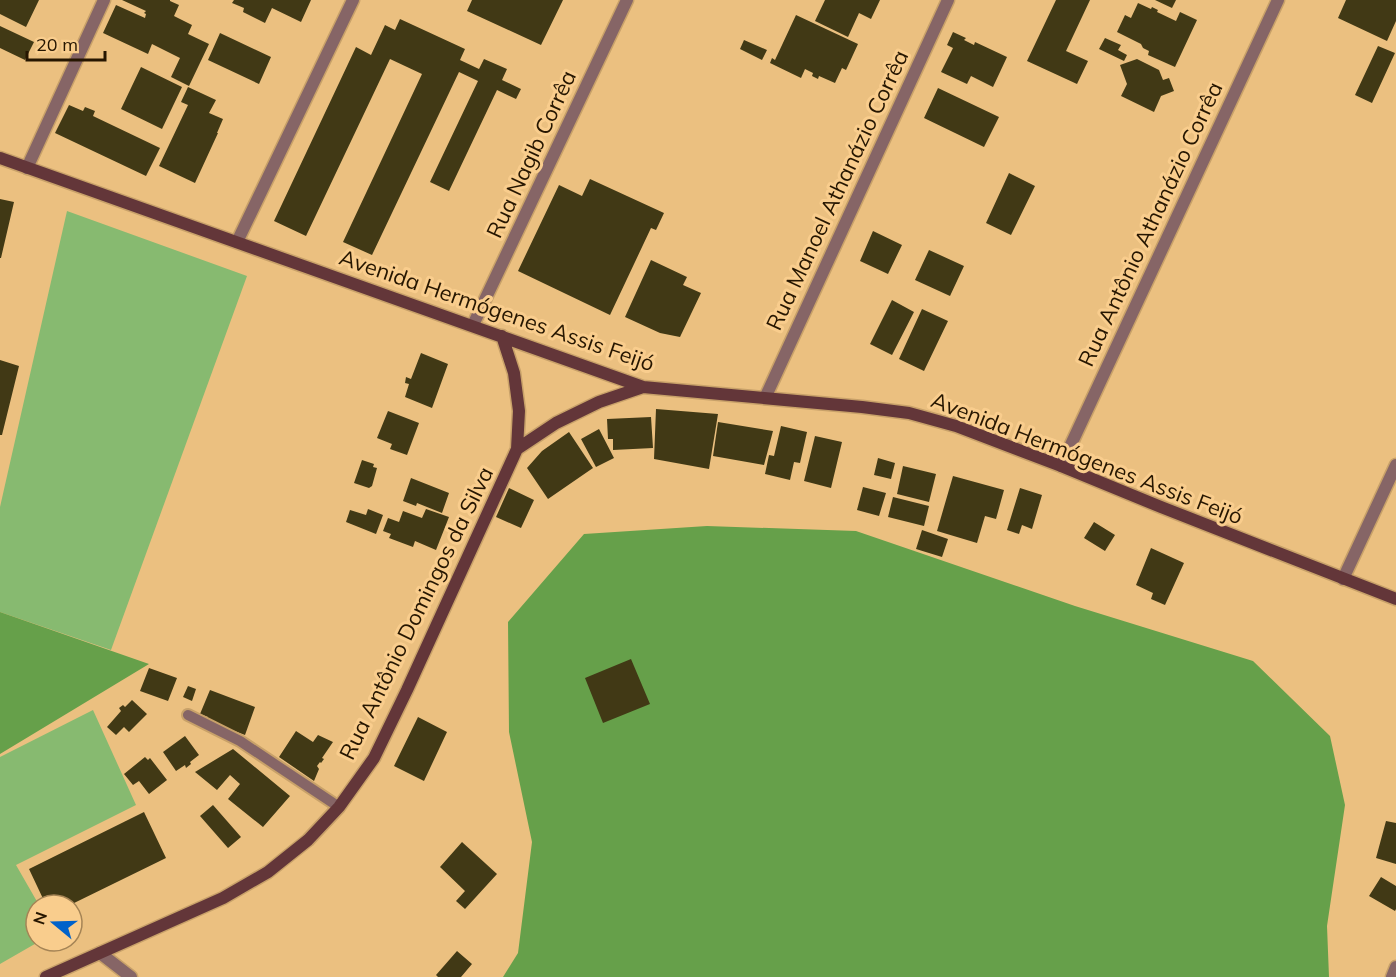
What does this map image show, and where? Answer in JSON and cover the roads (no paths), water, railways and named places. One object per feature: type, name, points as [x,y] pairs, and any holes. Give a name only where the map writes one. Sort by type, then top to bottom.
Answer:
[{"type":"main road","name":"Avenida Hermógenes Assis Feijó","points":[[0,158],[643,387],[862,406],[909,413],[956,426],[1396,599]]},
{"type":"main road","name":"Rua Antônio Domingos da Silva","points":[[46,977],[222,898],[268,872],[308,840],[339,807],[374,758],[517,449],[518,401],[514,373],[502,336]]},
{"type":"main road","name":"Rua Antônio Domingos da Silva","points":[[517,449],[577,412],[643,387]]},
{"type":"street","points":[[27,168],[104,0]]},
{"type":"street","points":[[237,242],[353,0]]},
{"type":"street","name":"Rua Nagib Corrêa","points":[[473,325],[627,0]]},
{"type":"street","name":"Rua Manoel Athanázio Corrêa","points":[[765,398],[948,0]]},
{"type":"street","name":"Rua Antônio Athanázio Corrêa","points":[[1061,466],[1278,0]]},
{"type":"street","points":[[1343,579],[1396,465]]},
{"type":"street","points":[[100,953],[131,977]]},
{"type":"street","points":[[1392,977],[1396,967]]},
{"type":"lane","points":[[188,715],[240,741],[339,807]]}]
